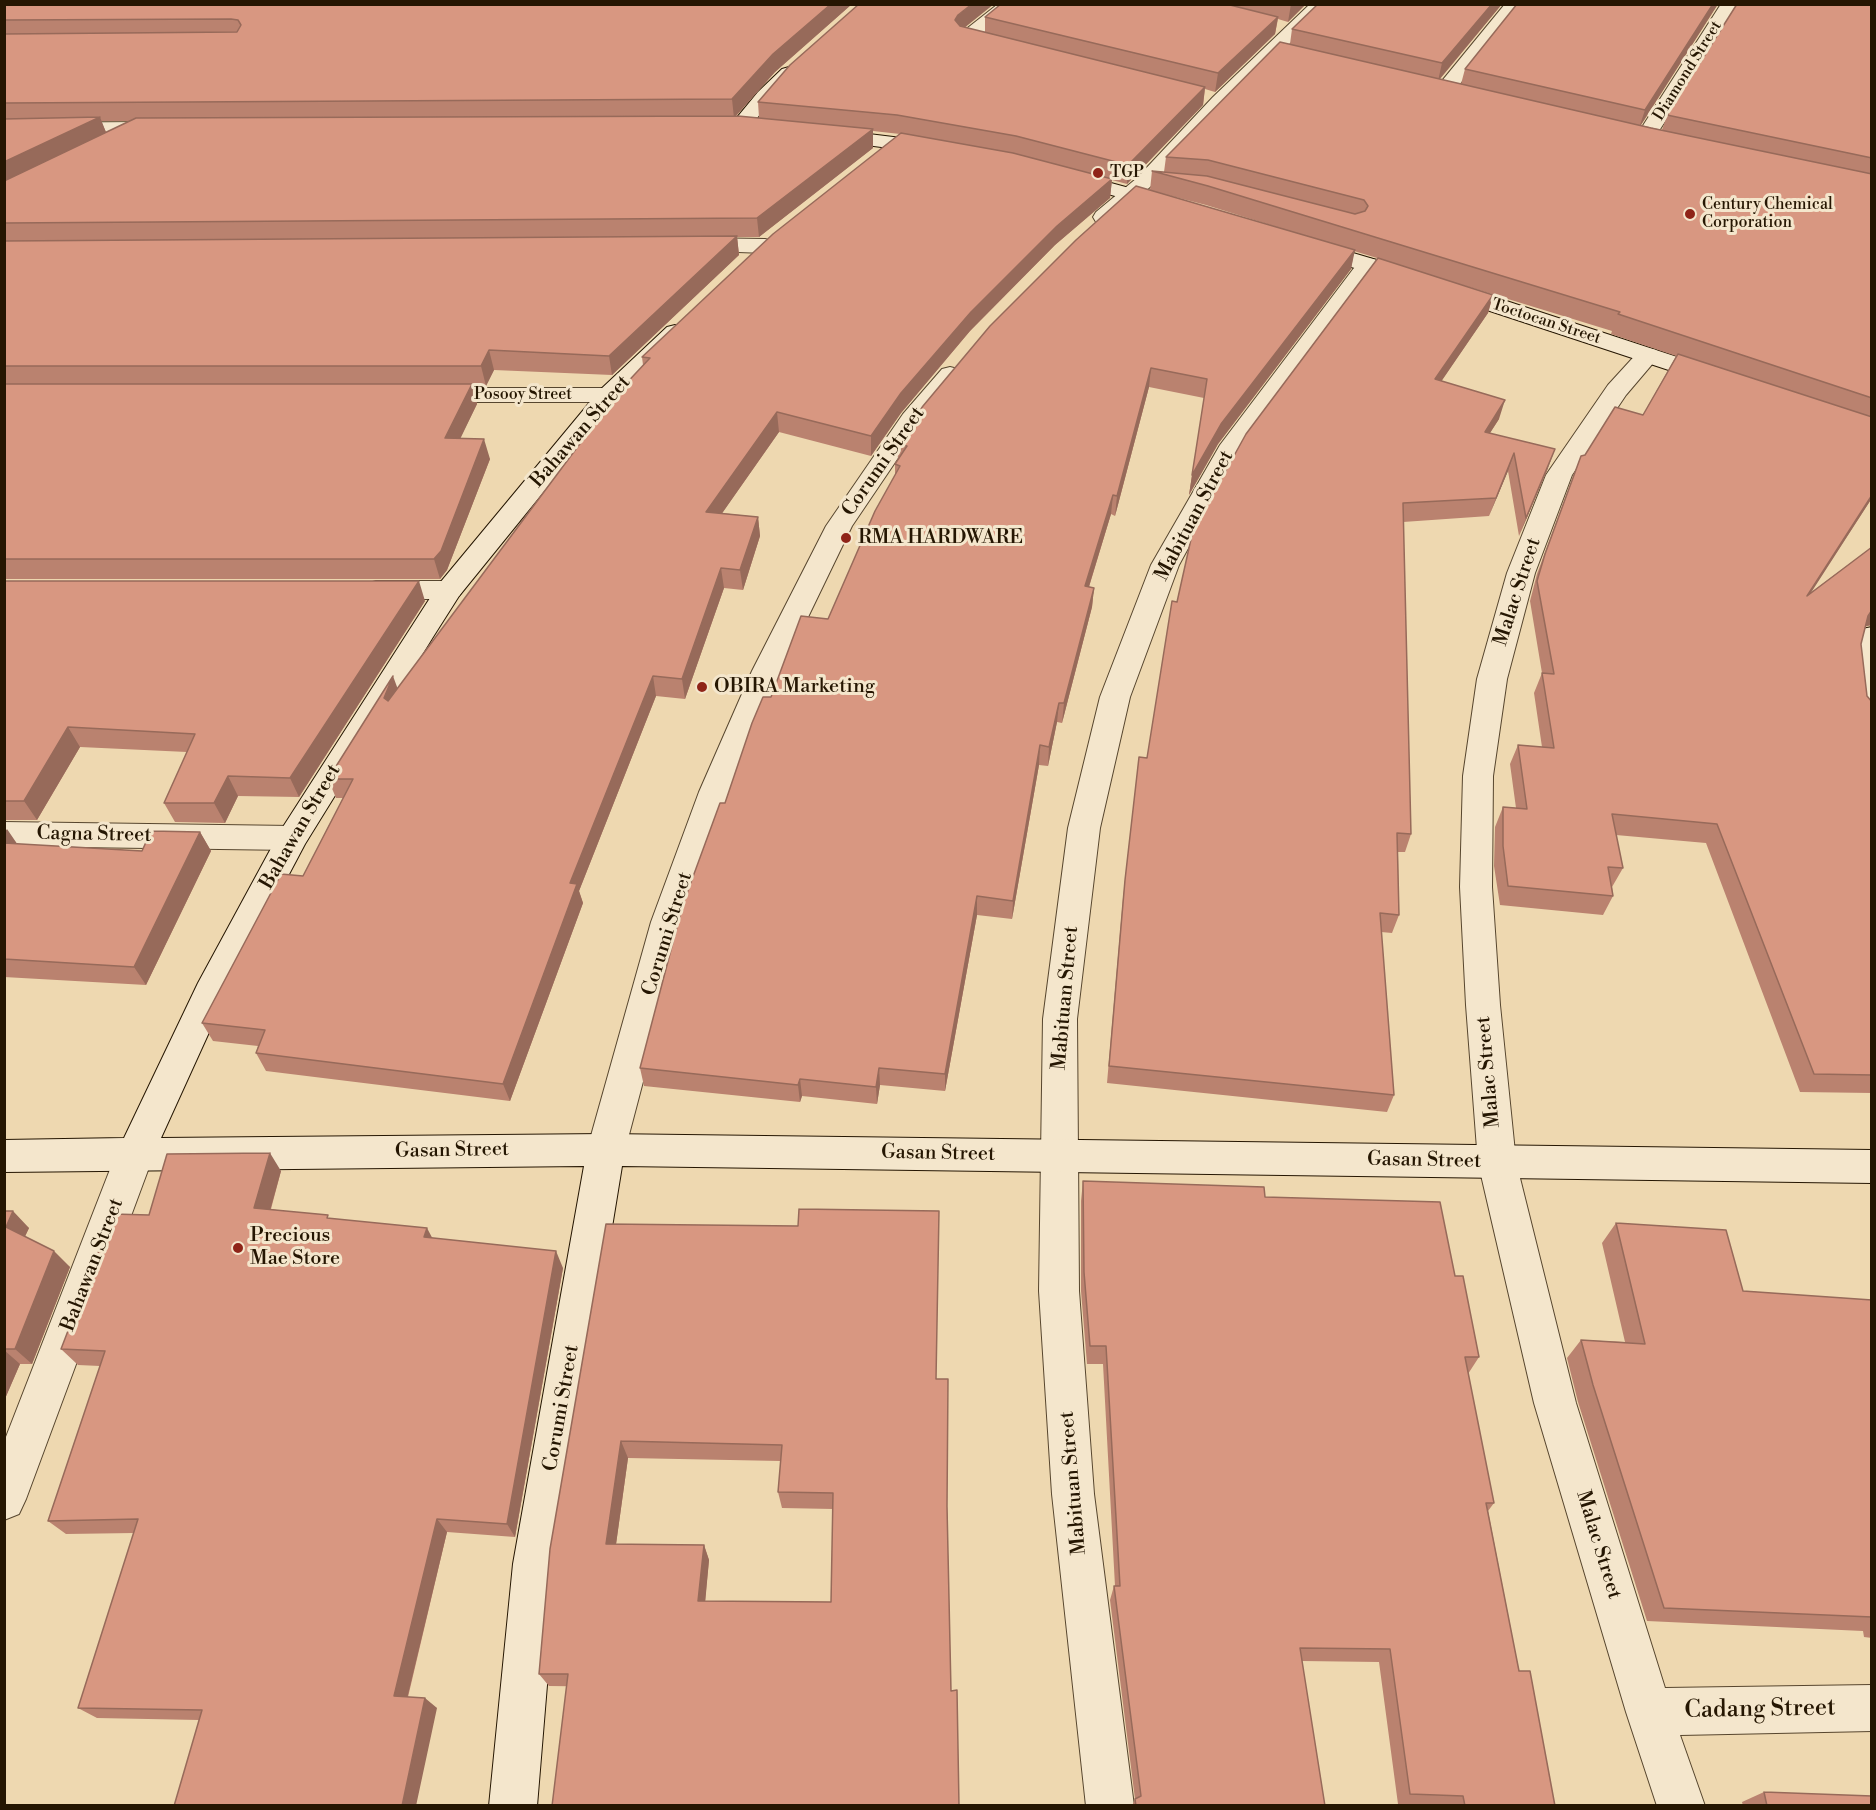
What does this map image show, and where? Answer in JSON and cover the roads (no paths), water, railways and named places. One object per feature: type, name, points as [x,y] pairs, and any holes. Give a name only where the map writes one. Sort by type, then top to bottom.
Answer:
[{"type":"street","points":[[989,44],[966,38],[1010,4]]},
{"type":"street","points":[[1081,238],[1130,194],[1220,101],[1321,4]]},
{"type":"street","points":[[1444,90],[1515,4]]},
{"type":"street","name":"Diamond Street","points":[[1645,138],[1730,4]]},
{"type":"street","points":[[1272,26],[1295,31]]},
{"type":"street","points":[[1273,51],[1296,56]]},
{"type":"street","points":[[740,126],[765,96],[800,64]]},
{"type":"street","points":[[1422,85],[1467,96]]},
{"type":"street","points":[[1197,95],[1220,101]]},
{"type":"street","points":[[716,126],[762,128]]},
{"type":"street","points":[[98,149],[139,128]]},
{"type":"street","points":[[4,129],[163,128]]},
{"type":"street","points":[[807,133],[897,142],[957,152]]},
{"type":"street","points":[[1623,133],[1668,143]]},
{"type":"street","points":[[871,163],[897,142]]},
{"type":"street","points":[[1049,172],[1186,209]]},
{"type":"street","points":[[672,245],[774,239],[739,270]]},
{"type":"street","name":"Toctocan Street","points":[[1289,240],[1737,385]]},
{"type":"street","name":"Mabituan Street","points":[[1110,1806],[1074,1494],[1059,1291],[1060,1019],[1084,828],[1115,697],[1165,565],[1229,450],[1368,265]]},
{"type":"street","name":"Bahawan Street","points":[[4,1499],[135,1154],[215,983],[292,838],[449,590],[609,395],[695,312]]},
{"type":"street","name":"Malac Street","points":[[1648,355],[1617,390],[1559,475],[1521,573],[1492,679],[1478,776],[1476,887],[1483,1005],[1497,1161],[1556,1403],[1649,1712],[1681,1806]]},
{"type":"street","name":"Corumi Street","points":[[513,1806],[535,1564],[606,1150],[668,922],[715,792],[767,671],[839,526],[912,419],[965,356]]},
{"type":"street","name":"Posooy Street","points":[[407,394],[609,395]]},
{"type":"street","points":[[356,590],[449,590]]},
{"type":"street","points":[[1872,636],[1865,664],[1872,715]]},
{"type":"street","name":"Cagna Street","points":[[4,834],[292,838]]},
{"type":"street","name":"Gasan Street","points":[[4,1156],[606,1150],[1872,1167]]},
{"type":"street","name":"Cadang Street","points":[[1649,1712],[1872,1708]]},
{"type":"place","name":"TGP","points":[[1098,173]]},
{"type":"place","name":"Century Chemical Corporation","points":[[1690,214]]},
{"type":"place","name":"RMA HARDWARE","points":[[846,538]]},
{"type":"place","name":"OBIRA Marketing","points":[[702,687]]},
{"type":"place","name":"Precious Mae Store","points":[[238,1248]]}]
